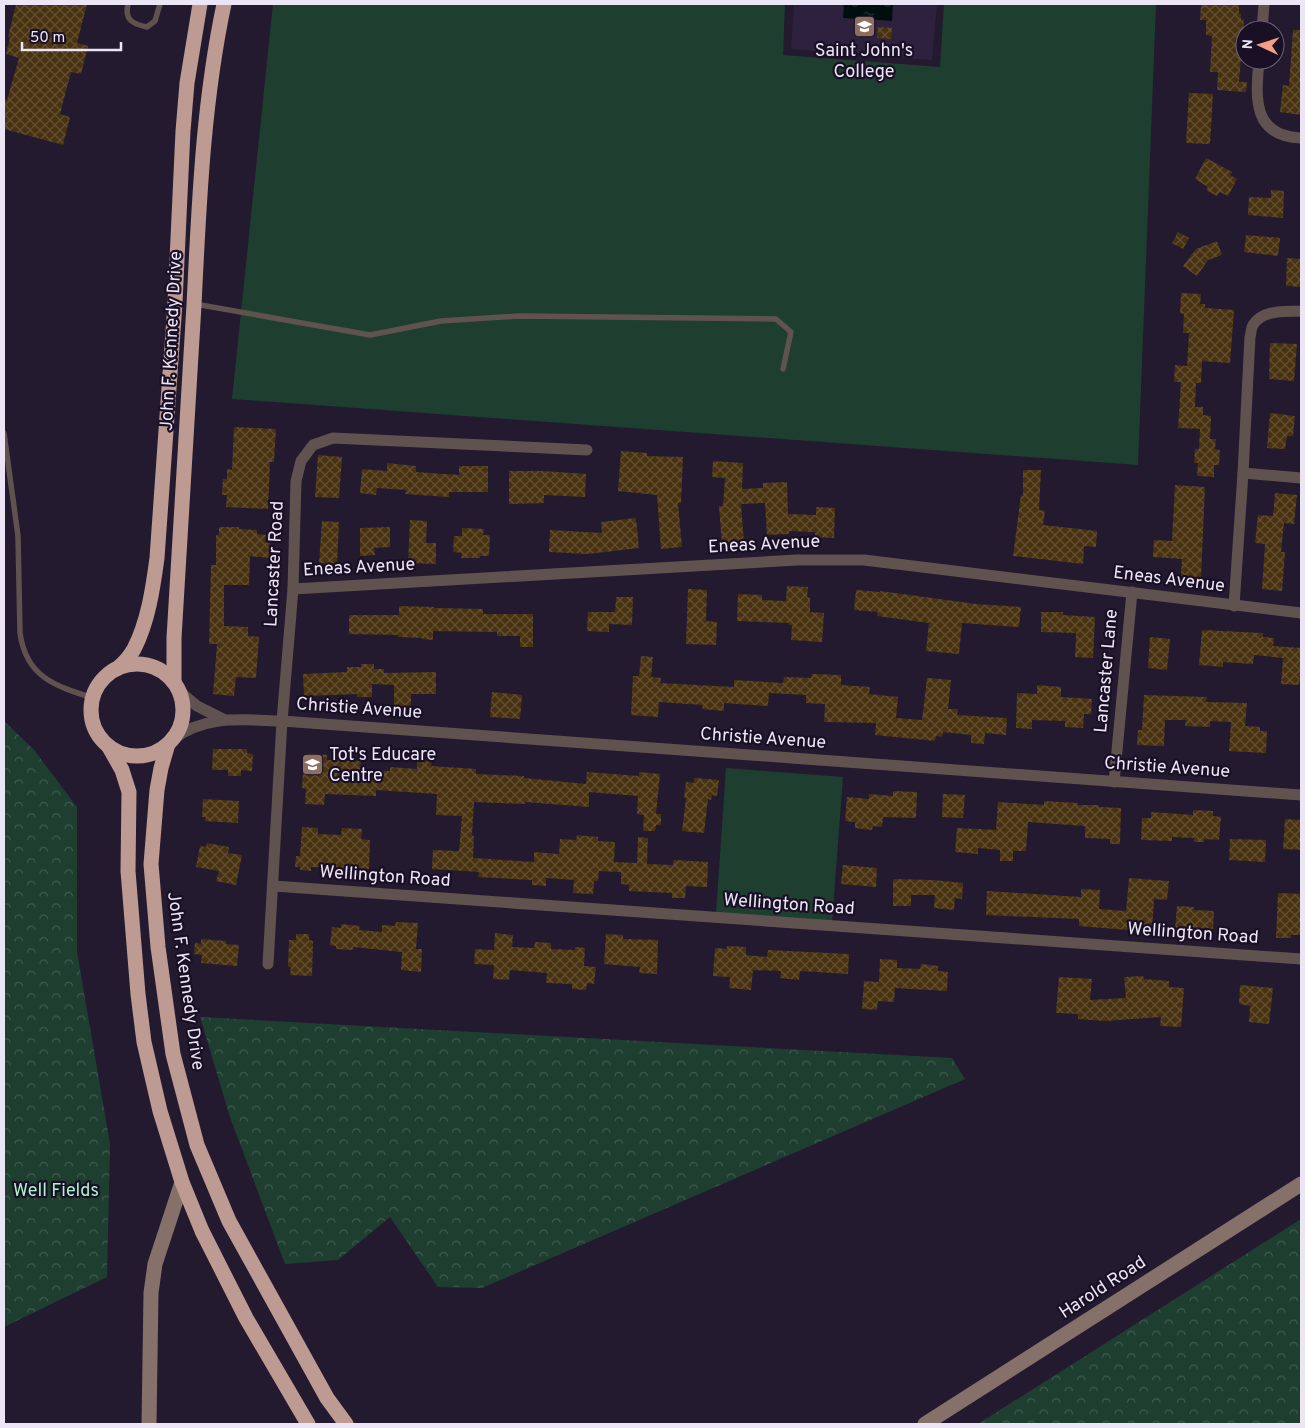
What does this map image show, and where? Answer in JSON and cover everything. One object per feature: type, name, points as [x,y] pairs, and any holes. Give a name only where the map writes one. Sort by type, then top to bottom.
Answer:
[{"type":"highway","name":"John F. Kennedy Drive","points":[[93,698],[104,679],[130,656],[138,641],[145,621],[156,567],[166,445],[183,131],[187,83],[200,4]]},
{"type":"highway","name":"John F. Kennedy Drive","points":[[224,4],[208,104],[196,244],[174,638],[176,687],[182,698],[184,714],[180,727],[170,742],[161,768],[157,790],[151,864],[158,947],[173,1054],[197,1145],[229,1221],[328,1398],[346,1424]]},
{"type":"highway","points":[[119,667],[134,664],[148,665],[162,671],[176,687]]},
{"type":"highway","points":[[93,698],[93,724],[100,737],[110,747],[122,754],[137,756],[152,754],[170,742]]},
{"type":"highway","points":[[110,747],[122,770],[129,792],[128,880],[133,942],[144,1042],[160,1111],[182,1182],[202,1231],[224,1277],[265,1352],[308,1424]]},
{"type":"main road","points":[[149,1424],[151,1293],[155,1264],[182,1182]]},
{"type":"main road","name":"Harold Road","points":[[925,1424],[1301,1184]]},
{"type":"street","points":[[1263,20],[1264,4]]},
{"type":"street","points":[[1258,70],[1256,94],[1260,114],[1266,124],[1284,135],[1301,138]]},
{"type":"street","name":"Eneas Avenue","points":[[1234,606],[1250,337],[1253,325],[1262,316],[1276,312],[1301,312]]},
{"type":"street","name":"Lancaster Road","points":[[268,964],[274,886],[282,721],[293,589],[296,480],[301,460],[312,445],[333,438],[587,450]]},
{"type":"street","points":[[1243,474],[1301,478]]},
{"type":"street","name":"Eneas Avenue","points":[[293,589],[787,561],[864,560],[1301,614]]},
{"type":"street","name":"Lancaster Lane","points":[[1114,782],[1132,592]]},
{"type":"street","name":"Christie Avenue","points":[[176,687],[187,699],[197,706],[223,719]]},
{"type":"street","name":"Christie Avenue","points":[[170,742],[183,731],[223,719],[282,721],[1301,795]]},
{"type":"street","name":"Wellington Road","points":[[274,886],[1301,959]]},
{"type":"lane","points":[[128,4],[126,12],[130,21],[139,26],[147,27],[154,21],[160,4]]},
{"type":"lane","points":[[194,303],[370,335],[441,321],[519,316],[776,319],[791,332],[783,369]]},
{"type":"lane","points":[[4,433],[18,536],[22,647],[30,664],[44,678],[60,688],[93,698]]},
{"type":"shaded area","name":"Saint John's College","points":[[794,4],[937,4],[932,60],[791,49]]},
{"type":"green space","points":[[273,4],[785,4],[783,55],[940,67],[944,4],[1156,4],[1138,465],[232,399]]},
{"type":"green space","name":"Well Fields","points":[[4,721],[34,750],[77,807],[77,952],[110,1144],[107,1277],[4,1327]]},
{"type":"green space","points":[[726,768],[843,777],[832,922],[716,913]]},
{"type":"green space","points":[[200,1017],[952,1058],[965,1079],[482,1288],[438,1287],[390,1217],[338,1260],[285,1264],[230,1117]]},
{"type":"green space","points":[[1301,1219],[1301,1424],[978,1424]]},
{"type":"water","points":[[844,4],[893,4],[892,21],[843,18]]},
{"type":"building","points":[[16,4],[87,4],[77,43],[88,46],[81,74],[71,72],[60,114],[70,117],[63,145],[4,129],[4,99],[7,100],[19,58],[6,54]]},
{"type":"building","points":[[1201,4],[1239,4],[1241,20],[1235,20],[1235,70],[1240,70],[1239,82],[1247,82],[1246,92],[1217,90],[1218,72],[1210,72],[1212,36],[1206,35],[1206,20],[1200,20]]},
{"type":"building","points":[[878,27],[892,28],[891,39],[877,38]]},
{"type":"building","points":[[1293,30],[1301,30],[1301,115],[1280,112],[1283,85],[1289,86]]},
{"type":"building","points":[[1189,93],[1213,94],[1210,144],[1186,143]]},
{"type":"building","points":[[1206,158],[1232,172],[1230,175],[1237,179],[1228,196],[1220,192],[1217,196],[1206,190],[1208,187],[1195,179]]},
{"type":"building","points":[[1271,190],[1284,191],[1283,218],[1248,215],[1249,197],[1271,198]]},
{"type":"building","points":[[1178,232],[1189,238],[1183,249],[1172,243]]},
{"type":"building","points":[[1246,235],[1280,238],[1278,256],[1244,252]]},
{"type":"building","points":[[1217,241],[1222,255],[1208,260],[1197,276],[1183,266],[1196,249]]},
{"type":"building","points":[[1287,258],[1301,259],[1301,287],[1286,286]]},
{"type":"building","points":[[1181,293],[1201,294],[1200,304],[1205,304],[1205,308],[1234,310],[1230,363],[1202,361],[1201,383],[1196,383],[1195,407],[1203,407],[1203,415],[1211,416],[1210,439],[1216,439],[1215,449],[1220,450],[1219,465],[1214,465],[1214,477],[1197,476],[1198,463],[1194,463],[1195,449],[1199,449],[1200,429],[1178,428],[1181,382],[1174,382],[1175,365],[1187,366],[1189,333],[1183,333],[1184,314],[1180,313]]},
{"type":"building","points":[[1270,343],[1297,344],[1294,381],[1269,379]]},
{"type":"building","points":[[1270,413],[1295,416],[1293,436],[1287,436],[1285,449],[1267,448]]},
{"type":"building","points":[[234,427],[276,429],[274,462],[270,462],[268,509],[226,507],[227,495],[222,495],[223,479],[227,479],[227,469],[232,470]]},
{"type":"building","points":[[621,451],[647,453],[647,456],[683,457],[681,503],[678,503],[682,547],[661,549],[657,495],[618,491]]},
{"type":"building","points":[[318,455],[342,457],[339,498],[315,497]]},
{"type":"building","points":[[713,461],[743,463],[742,489],[763,488],[763,483],[787,482],[788,514],[816,515],[816,507],[835,508],[834,538],[815,537],[815,532],[789,531],[789,534],[767,535],[765,503],[741,504],[744,544],[722,545],[719,506],[723,506],[725,478],[712,477]]},
{"type":"building","points":[[387,463],[416,466],[416,472],[459,475],[459,466],[488,466],[488,492],[449,492],[449,497],[405,494],[406,490],[377,488],[376,495],[360,493],[362,469],[387,471]]},
{"type":"building","points":[[1023,470],[1041,470],[1039,510],[1045,511],[1043,525],[1097,531],[1096,547],[1084,546],[1083,564],[1013,556],[1021,495],[1023,496]]},
{"type":"building","points":[[509,471],[586,474],[585,497],[544,495],[544,503],[509,504]]},
{"type":"building","points":[[1175,485],[1205,487],[1201,578],[1181,576],[1182,559],[1153,557],[1154,540],[1172,541]]},
{"type":"building","points":[[1275,493],[1297,495],[1294,524],[1284,523],[1281,552],[1285,552],[1282,591],[1262,589],[1265,544],[1255,543],[1258,515],[1273,516]]},
{"type":"building","points":[[636,518],[639,548],[588,554],[549,552],[550,530],[602,533],[601,522]]},
{"type":"building","points":[[410,520],[427,521],[426,543],[436,543],[436,564],[408,563]]},
{"type":"building","points":[[322,521],[339,522],[337,564],[319,563]]},
{"type":"building","points":[[219,527],[239,527],[239,529],[257,530],[257,534],[266,535],[265,542],[270,543],[269,558],[250,556],[249,585],[224,585],[224,626],[248,627],[248,636],[259,637],[256,678],[236,677],[234,696],[213,694],[217,644],[209,644],[211,565],[216,565],[216,535],[219,535]]},
{"type":"building","points":[[390,527],[390,547],[374,548],[375,555],[360,556],[360,528]]},
{"type":"building","points":[[462,528],[484,529],[483,535],[490,535],[489,556],[461,558],[462,553],[453,552],[454,536],[462,536]]},
{"type":"building","points":[[787,586],[808,587],[807,597],[810,598],[810,612],[824,613],[822,642],[791,640],[792,625],[789,625],[789,623],[737,621],[738,594],[762,595],[762,600],[786,601]]},
{"type":"building","points":[[688,589],[707,590],[706,621],[717,622],[716,645],[686,644]]},
{"type":"building","points":[[856,590],[880,591],[976,604],[1021,607],[1019,627],[962,623],[959,654],[926,651],[929,623],[877,616],[878,612],[854,610]]},
{"type":"building","points":[[616,597],[633,597],[632,625],[609,624],[609,632],[587,631],[588,612],[615,612]]},
{"type":"building","points":[[399,606],[483,609],[483,614],[533,614],[533,647],[520,647],[520,636],[497,636],[497,632],[433,631],[433,640],[398,637],[398,635],[349,634],[349,615],[399,615]]},
{"type":"building","points":[[1041,612],[1063,612],[1063,615],[1095,617],[1093,658],[1075,657],[1076,633],[1041,632]]},
{"type":"building","points":[[1202,630],[1263,633],[1263,637],[1274,638],[1273,646],[1301,648],[1299,685],[1281,684],[1283,658],[1254,655],[1253,664],[1223,662],[1223,667],[1199,665]]},
{"type":"building","points":[[1150,637],[1170,639],[1167,670],[1148,668]]},
{"type":"building","points":[[641,656],[653,657],[651,677],[661,678],[660,683],[734,687],[734,680],[783,683],[784,677],[811,678],[812,674],[841,675],[841,685],[870,687],[869,694],[898,697],[896,718],[922,720],[927,678],[951,680],[948,709],[958,709],[957,715],[1007,718],[1006,735],[985,733],[984,744],[971,743],[971,735],[943,732],[942,737],[936,736],[935,741],[875,735],[876,723],[824,722],[825,704],[806,703],[806,695],[769,693],[768,706],[724,703],[724,711],[702,709],[703,705],[659,702],[658,717],[631,715],[633,676],[639,676]]},
{"type":"building","points":[[361,664],[374,664],[374,669],[384,669],[384,673],[436,672],[436,694],[411,694],[411,707],[394,708],[394,685],[372,684],[372,697],[357,697],[357,694],[304,696],[303,674],[347,672],[347,667],[361,667]]},
{"type":"building","points":[[1037,685],[1061,687],[1061,697],[1092,699],[1091,714],[1084,714],[1083,728],[1065,727],[1065,721],[1032,720],[1032,729],[1016,728],[1017,693],[1037,694]]},
{"type":"building","points":[[492,692],[522,695],[520,719],[490,717]]},
{"type":"building","points":[[1144,695],[1207,697],[1206,702],[1247,703],[1245,726],[1260,727],[1260,731],[1267,731],[1266,753],[1229,751],[1231,722],[1210,721],[1210,727],[1185,726],[1186,720],[1165,720],[1164,746],[1137,745],[1138,730],[1142,730]]},
{"type":"building","points":[[213,749],[247,749],[247,753],[253,754],[252,771],[241,770],[241,776],[228,776],[228,770],[212,770]]},
{"type":"building","points":[[308,753],[327,755],[327,760],[361,761],[360,770],[390,771],[390,767],[417,769],[417,760],[432,761],[431,766],[476,769],[476,774],[524,776],[524,778],[586,784],[587,772],[639,776],[639,772],[660,774],[656,814],[661,814],[661,825],[656,825],[655,831],[643,831],[644,815],[637,814],[638,796],[589,792],[589,807],[525,802],[525,804],[474,802],[473,858],[534,862],[534,852],[559,854],[560,839],[576,840],[577,835],[598,837],[598,841],[615,842],[614,862],[637,863],[638,837],[648,838],[647,864],[673,865],[674,860],[708,862],[707,887],[686,886],[685,898],[672,898],[672,893],[629,891],[629,885],[621,884],[621,872],[599,871],[598,881],[594,881],[593,894],[573,893],[574,880],[546,878],[546,886],[532,885],[532,880],[478,877],[479,872],[432,869],[433,850],[459,851],[462,816],[436,815],[437,794],[376,790],[376,796],[325,794],[324,805],[305,804],[306,789],[302,788],[304,758],[307,758]]},
{"type":"building","points":[[694,778],[719,780],[717,796],[712,795],[711,800],[708,799],[704,833],[682,831],[686,782],[694,783]]},
{"type":"building","points":[[893,791],[917,792],[916,818],[883,817],[882,827],[873,826],[872,830],[855,828],[855,822],[845,821],[847,797],[869,799],[869,794],[893,796]]},
{"type":"building","points":[[943,794],[965,795],[963,818],[942,817]]},
{"type":"building","points":[[203,799],[239,801],[238,823],[205,821],[205,817],[202,817]]},
{"type":"building","points":[[1044,801],[1121,808],[1120,844],[1110,844],[1110,839],[1085,838],[1085,826],[1028,822],[1026,851],[1013,851],[1013,861],[1000,861],[1000,850],[978,848],[978,854],[955,852],[957,828],[996,830],[998,802],[1044,805]]},
{"type":"building","points":[[1193,810],[1213,811],[1213,816],[1221,817],[1219,840],[1204,839],[1204,842],[1194,842],[1194,838],[1172,837],[1172,841],[1141,840],[1142,818],[1151,818],[1151,812],[1193,815]]},
{"type":"building","points":[[1285,819],[1301,820],[1301,850],[1283,849]]},
{"type":"building","points":[[302,827],[318,828],[318,834],[341,835],[342,828],[362,829],[361,839],[370,840],[369,869],[311,867],[311,871],[300,870],[300,867],[295,867],[296,856],[300,856]]},
{"type":"building","points":[[1230,839],[1266,840],[1265,862],[1229,860]]},
{"type":"building","points":[[207,843],[229,847],[228,853],[242,855],[236,885],[216,881],[219,871],[196,867],[200,846],[206,847]]},
{"type":"building","points":[[843,865],[877,868],[876,887],[841,884]]},
{"type":"building","points":[[1129,878],[1169,881],[1167,900],[1154,899],[1152,932],[1079,926],[1079,919],[986,915],[987,891],[1081,897],[1081,889],[1100,890],[1099,909],[1126,911]]},
{"type":"building","points":[[893,879],[963,883],[962,899],[955,898],[954,910],[934,908],[935,895],[911,895],[911,906],[893,906]]},
{"type":"building","points":[[1278,893],[1301,894],[1301,935],[1291,935],[1291,938],[1276,938]]},
{"type":"building","points":[[1177,906],[1194,907],[1194,910],[1214,911],[1213,929],[1193,928],[1193,931],[1175,930]]},
{"type":"building","points":[[396,922],[418,923],[416,949],[422,949],[421,972],[401,970],[402,952],[353,947],[353,950],[336,949],[336,946],[330,945],[332,927],[341,928],[341,924],[360,926],[359,930],[382,932],[382,925],[395,926]]},
{"type":"building","points":[[495,933],[513,935],[512,947],[534,948],[535,942],[551,943],[551,949],[575,950],[575,947],[585,948],[584,966],[596,967],[594,984],[587,983],[586,990],[572,989],[572,984],[546,983],[547,973],[510,970],[509,980],[493,979],[494,965],[474,964],[475,949],[494,950]]},
{"type":"building","points":[[296,934],[309,934],[309,940],[313,941],[312,976],[290,975],[291,967],[288,967],[289,940],[296,940]]},
{"type":"building","points":[[606,934],[623,935],[623,939],[658,940],[657,974],[639,973],[640,967],[604,964]]},
{"type":"building","points":[[201,939],[226,941],[226,944],[239,945],[237,966],[201,963],[202,955],[194,954],[195,943],[201,944]]},
{"type":"building","points":[[727,946],[746,947],[746,955],[767,957],[768,950],[849,954],[848,974],[800,971],[799,980],[780,978],[781,971],[753,970],[751,990],[729,988],[730,977],[713,976],[715,948],[727,949]]},
{"type":"building","points":[[880,959],[897,960],[897,968],[920,969],[921,964],[938,966],[938,971],[948,972],[947,991],[895,988],[894,1002],[878,1001],[877,1010],[862,1009],[864,981],[879,982]]},
{"type":"building","points":[[1143,976],[1144,979],[1169,981],[1169,987],[1184,988],[1181,1027],[1160,1026],[1161,1017],[1105,1021],[1078,1019],[1078,1014],[1056,1013],[1059,977],[1092,979],[1090,1000],[1126,998],[1124,977]]},
{"type":"building","points":[[1240,985],[1273,988],[1269,1024],[1249,1022],[1250,1006],[1239,1004]]},
{"type":"place","name":"Saint John's College","points":[[864,26]]},
{"type":"place","name":"Tot's Educare Centre","points":[[313,765]]}]
